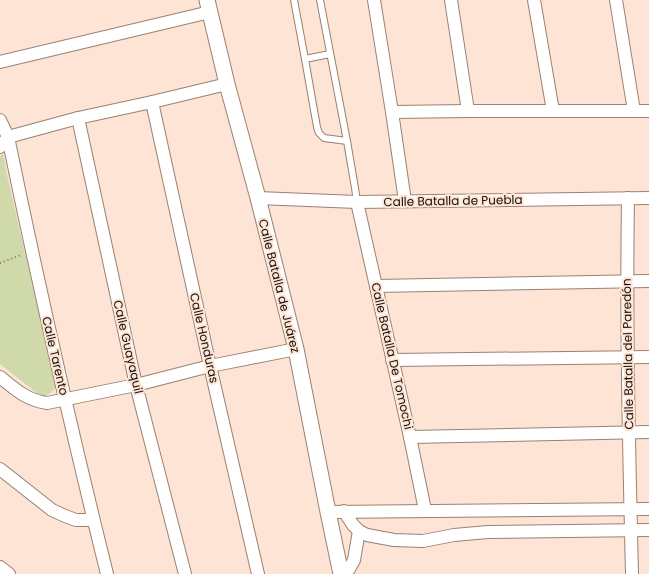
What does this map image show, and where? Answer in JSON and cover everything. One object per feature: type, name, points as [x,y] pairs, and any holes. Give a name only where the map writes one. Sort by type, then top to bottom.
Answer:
[{"type":"street","points":[[374,0],[405,201]]},
{"type":"street","points":[[451,0],[468,111]]},
{"type":"street","points":[[534,0],[553,111]]},
{"type":"street","points":[[616,0],[634,111]]},
{"type":"street","points":[[0,62],[208,6]]},
{"type":"street","name":"Calle Batalla de Juárez","points":[[208,6],[296,349],[341,574]]},
{"type":"street","points":[[0,147],[8,136],[78,118],[227,84]]},
{"type":"street","name":"Calle Honduras","points":[[152,102],[210,366],[258,574]]},
{"type":"street","points":[[392,112],[649,111]]},
{"type":"street","name":"Calle Guayaquil","points":[[78,118],[136,385],[185,574]]},
{"type":"street","name":"Calle Tarento","points":[[0,120],[8,136],[31,251],[107,574]]},
{"type":"street","name":"Calle Batalla de Puebla","points":[[258,198],[357,202],[649,198]]},
{"type":"street","name":"Calle Batalla del Paredón","points":[[628,198],[626,282],[631,530]]},
{"type":"street","name":"Calle Batalla De Tomochi","points":[[357,202],[425,510]]},
{"type":"street","points":[[376,286],[649,281]]},
{"type":"street","points":[[0,377],[28,398],[37,402],[47,403],[136,385],[210,366],[296,349]]},
{"type":"street","points":[[392,360],[649,357]]},
{"type":"street","points":[[410,437],[649,432]]},
{"type":"street","points":[[0,469],[52,510],[76,520],[94,520]]},
{"type":"street","points":[[328,512],[649,509]]},
{"type":"street","points":[[344,511],[358,531],[382,539],[394,540],[423,541],[454,535],[488,532],[649,530]]},
{"type":"street","points":[[631,530],[632,574]]},
{"type":"street","points":[[341,574],[348,569],[354,560],[358,531]]},
{"type":"street","points":[[0,567],[9,574]]},
{"type":"lane","points":[[302,0],[294,1],[306,59],[317,127],[319,133],[324,138],[347,141]]},
{"type":"lane","points":[[320,0],[356,188],[357,202]]},
{"type":"lane","points":[[306,59],[330,54]]},
{"type":"path","points":[[0,264],[31,251]]},
{"type":"green space","points":[[3,153],[56,388],[44,396],[37,393],[0,364],[0,157]]}]
